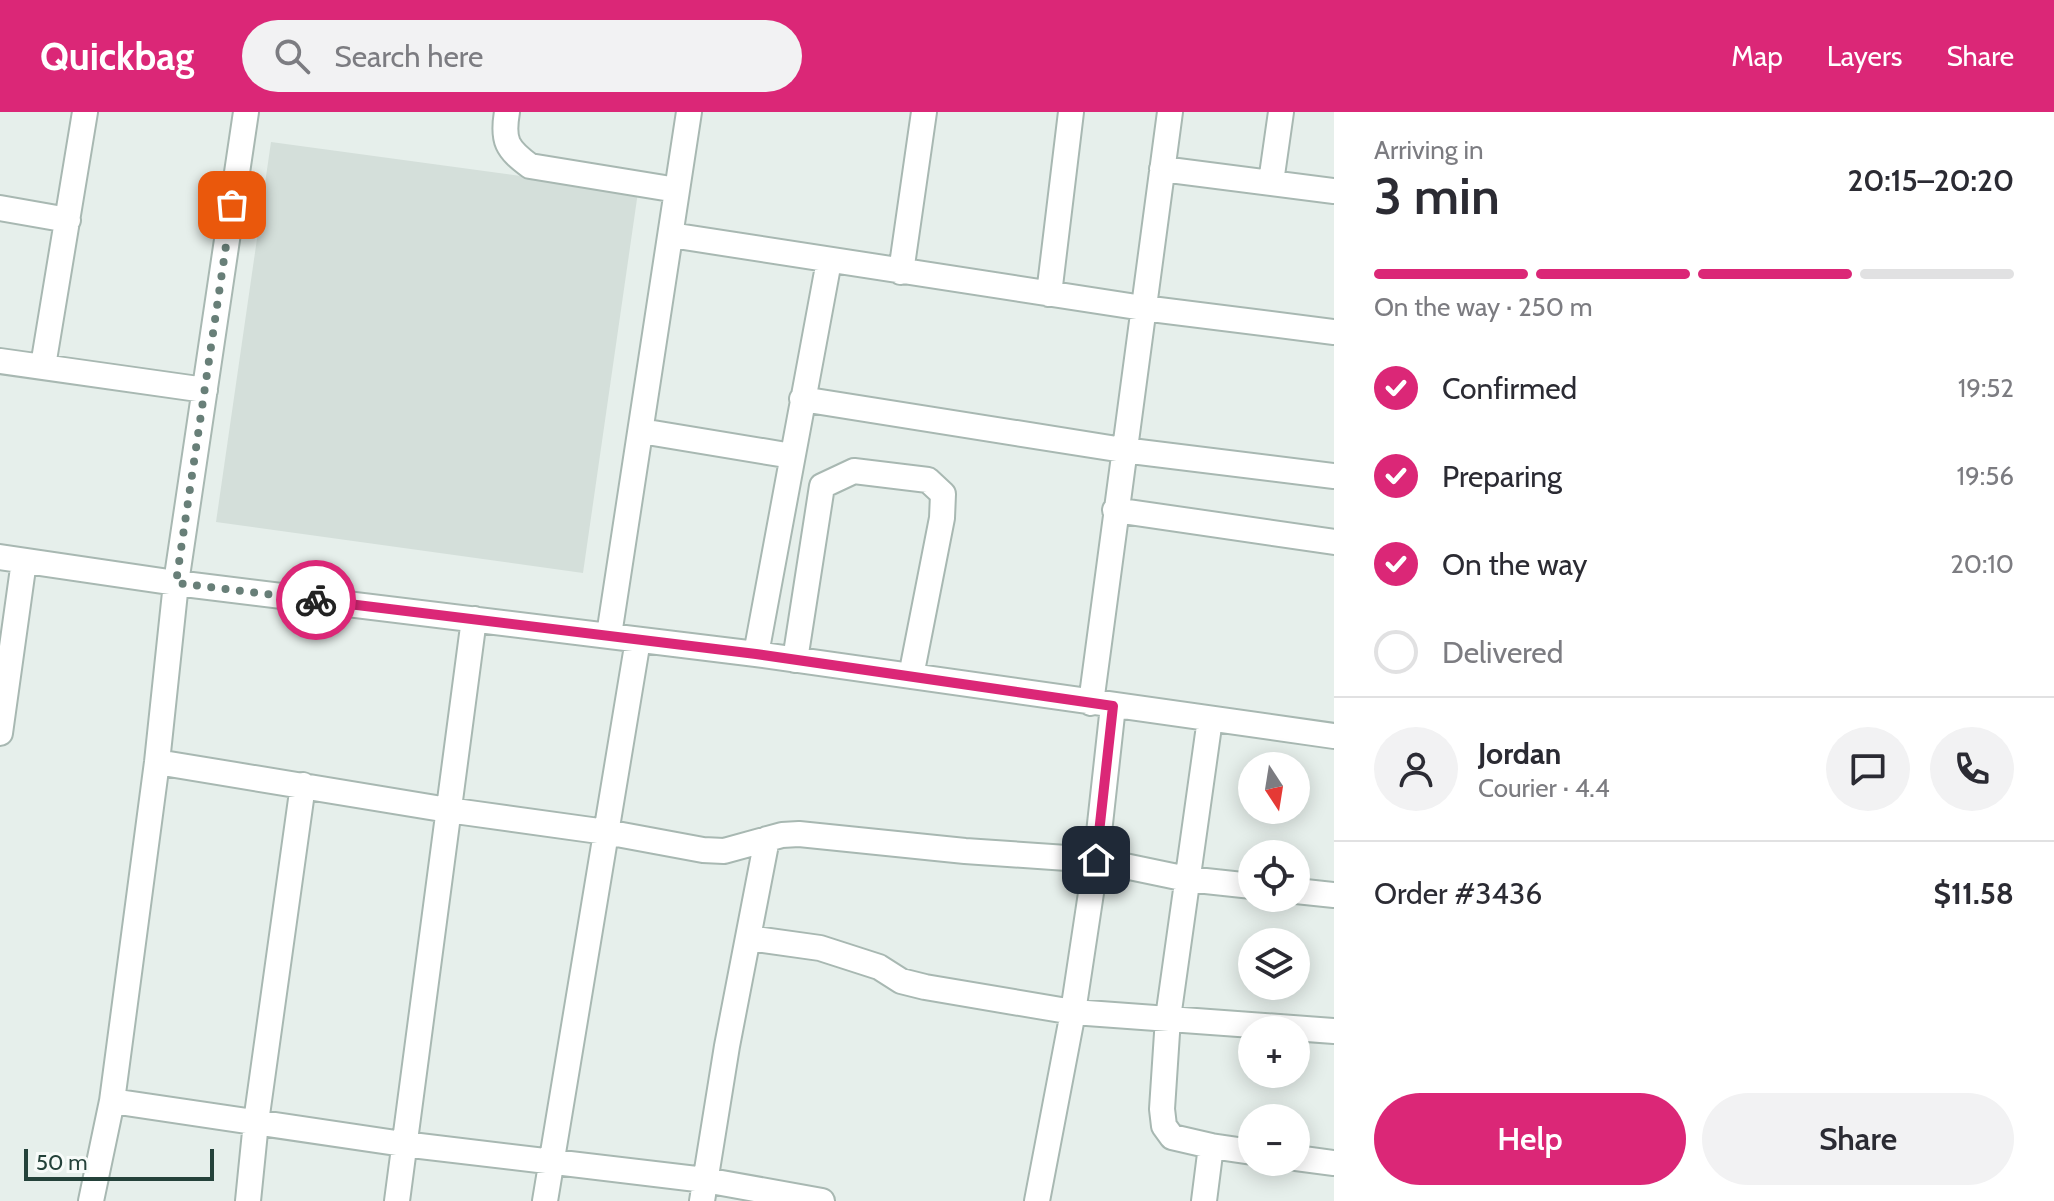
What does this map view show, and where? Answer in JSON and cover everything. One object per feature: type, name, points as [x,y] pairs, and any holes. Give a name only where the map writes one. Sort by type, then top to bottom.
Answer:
[{"type":"street","points":[[43,366],[85,112]]},
{"type":"street","points":[[91,1201],[112,1101],[157,762],[176,583],[246,112]]},
{"type":"street","points":[[507,112],[504,131],[510,151],[530,166],[677,190]]},
{"type":"street","points":[[609,635],[689,112]]},
{"type":"street","points":[[901,272],[924,112]]},
{"type":"street","points":[[1049,294],[1071,112]]},
{"type":"street","points":[[1037,1201],[1073,1012],[1096,860],[1102,704],[1115,510],[1170,112]]},
{"type":"street","points":[[1271,182],[1281,112]]},
{"type":"street","points":[[1162,169],[1334,191]]},
{"type":"street","points":[[0,208],[68,220]]},
{"type":"street","points":[[671,235],[1143,308],[1334,332]]},
{"type":"street","points":[[756,654],[829,261]]},
{"type":"street","points":[[0,361],[205,390]]},
{"type":"street","points":[[802,399],[1123,450],[1334,476]]},
{"type":"street","points":[[641,431],[792,456]]},
{"type":"street","points":[[795,660],[822,486],[854,471],[928,480],[943,494],[942,518],[911,676]]},
{"type":"street","points":[[1115,510],[1334,542]]},
{"type":"street","points":[[0,733],[12,559],[176,583],[756,654],[1334,736]]},
{"type":"street","points":[[397,1201],[474,619]]},
{"type":"street","points":[[545,1201],[638,640]]},
{"type":"street","points":[[1210,719],[1168,1018],[1162,1109],[1164,1126],[1172,1137],[1238,1150]]},
{"type":"street","points":[[157,762],[703,850],[724,851],[799,834],[965,851],[1096,860],[1187,879],[1238,884]]},
{"type":"street","points":[[248,1201],[256,1122],[303,785]]},
{"type":"street","points":[[704,1190],[767,839]]},
{"type":"street","points":[[1310,892],[1334,895]]},
{"type":"street","points":[[748,938],[820,948],[879,967],[901,981],[925,987],[1073,1012],[1334,1031]]},
{"type":"street","points":[[112,1101],[403,1144],[550,1161],[704,1190],[822,1201]]},
{"type":"street","points":[[1204,1201],[1211,1146]]},
{"type":"street","points":[[1310,1160],[1334,1163]]},
{"type":"shaded area","points":[[271,142],[638,192],[583,573],[216,522]]},
{"type":"way so far","points":[[232,205],[176,583],[316,600]]},
{"type":"route","points":[[316,600],[756,654],[1113,706],[1096,860]]}]
